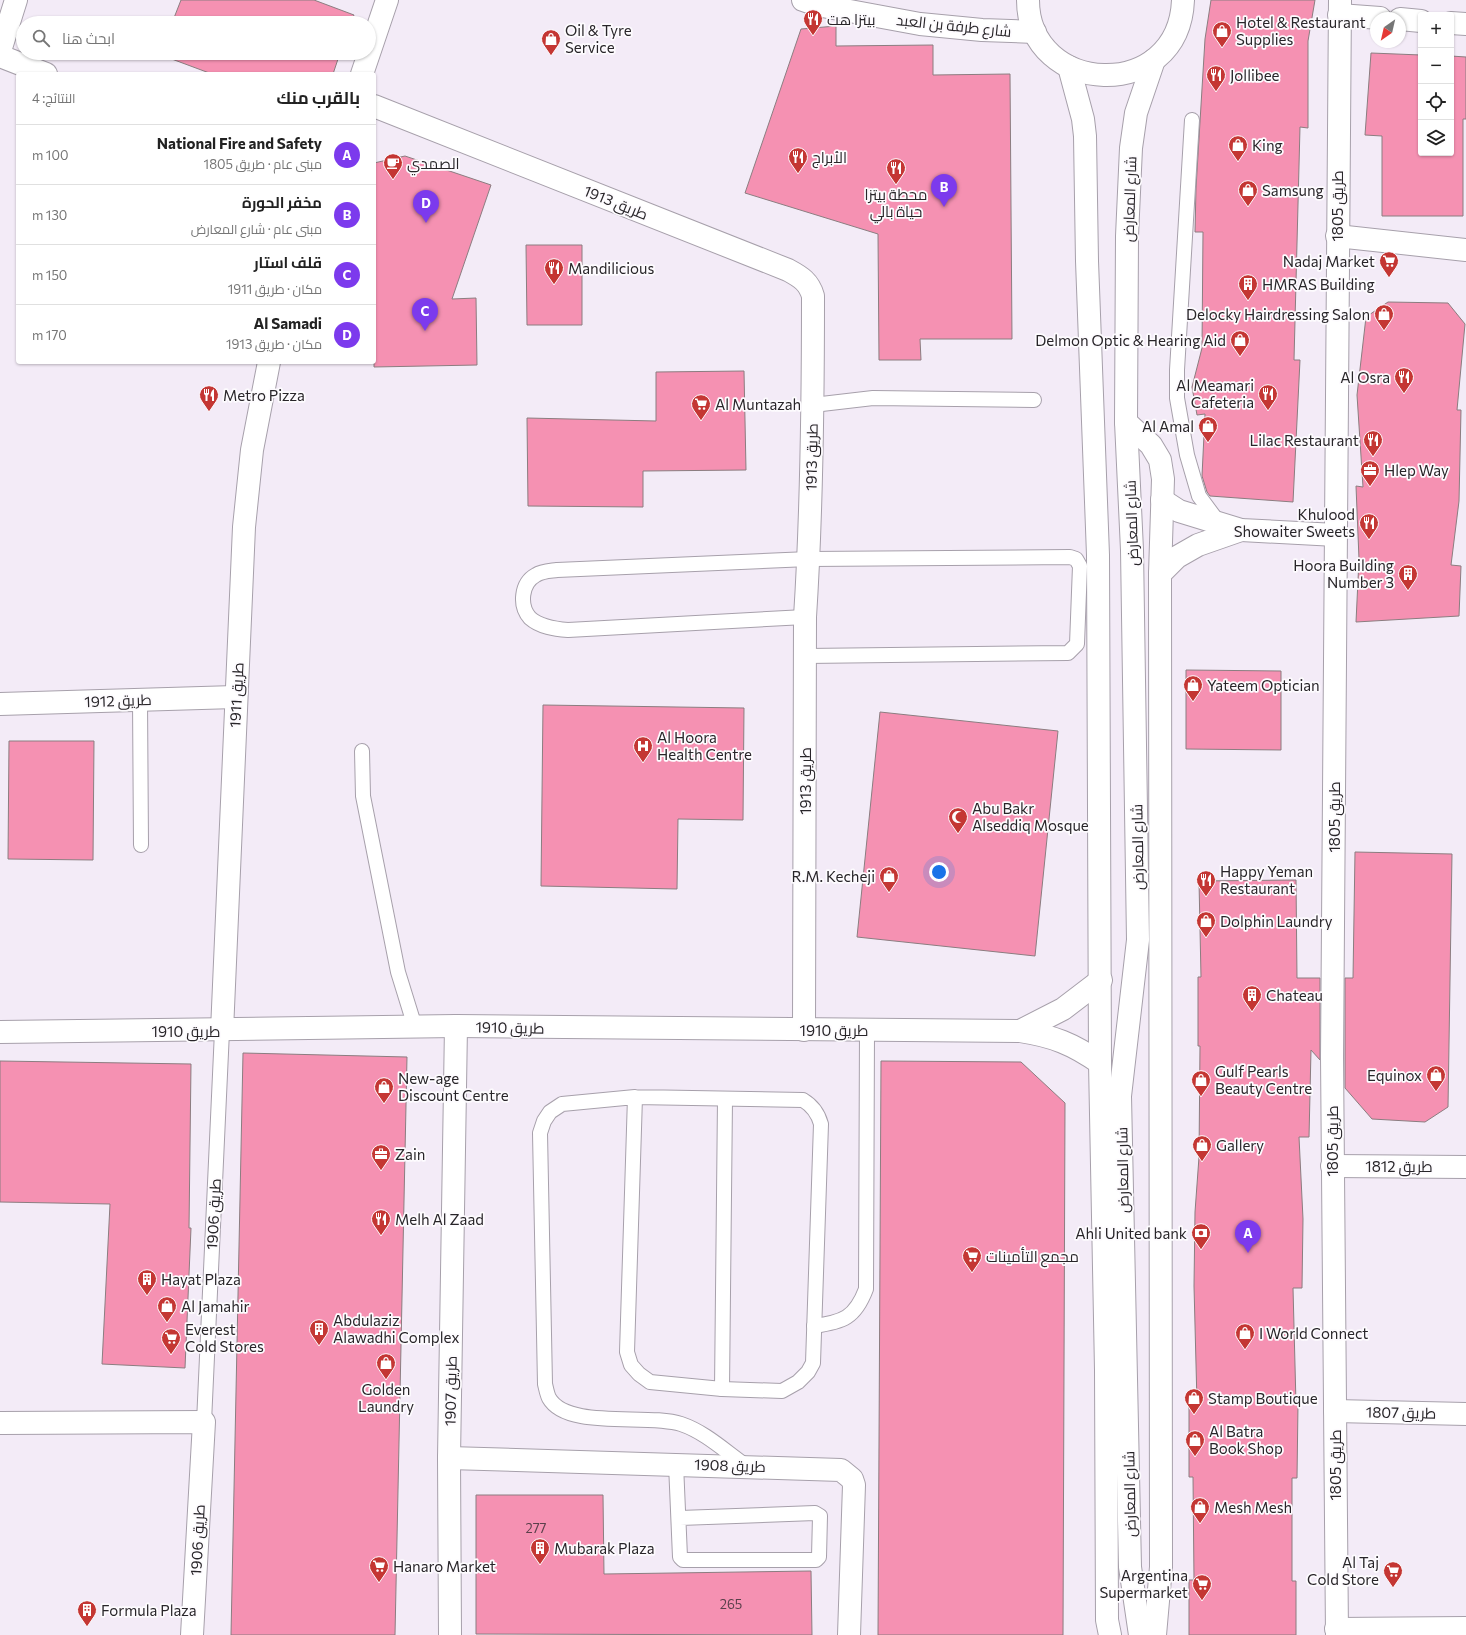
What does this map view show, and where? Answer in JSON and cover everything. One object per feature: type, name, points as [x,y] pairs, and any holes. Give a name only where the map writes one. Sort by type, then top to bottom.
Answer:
[{"type":"street","points":[[0,51],[16,0]]},
{"type":"street","points":[[376,33],[387,0]]},
{"type":"street","name":"شارع طرفة بن العبد","points":[[803,0],[817,5],[920,24],[982,30],[1035,32]]},
{"type":"street","points":[[1028,0],[1028,10],[1035,32],[1044,46],[1055,58],[1069,67],[1090,74],[1112,76],[1134,71],[1154,60],[1172,41],[1183,16],[1183,0]]},
{"type":"street","points":[[1339,8],[1370,16]]},
{"type":"street","name":"طريق 1805","points":[[1336,1632],[1332,1166],[1339,8]]},
{"type":"street","points":[[1406,20],[1418,21]]},
{"type":"street","points":[[1454,22],[1466,24]]},
{"type":"street","points":[[0,56],[41,72]]},
{"type":"street","points":[[363,72],[367,60]]},
{"type":"street","name":"شارع المعارض","points":[[1140,1635],[1130,1567],[1120,1096],[1138,940],[1132,550],[1126,422],[1127,236],[1131,148],[1136,113],[1154,60]]},
{"type":"street","name":"شارع المعارض","points":[[1069,67],[1083,119],[1085,136],[1087,261],[1098,555],[1101,980],[1100,1063],[1106,1370],[1108,1630]]},
{"type":"street","name":"طريق 1913","points":[[376,107],[788,270],[801,277],[810,286],[813,296],[813,405],[809,559],[805,617],[804,1030]]},
{"type":"street","points":[[1337,236],[1466,250]]},
{"type":"street","name":"طريق 1911","points":[[222,1031],[235,697],[244,527],[252,450],[270,364]]},
{"type":"street","points":[[1126,422],[1151,445],[1160,460],[1163,480],[1160,574],[1160,1567],[1155,1635]]},
{"type":"street","points":[[1162,500],[1180,511],[1220,525],[1241,530],[1336,535]]},
{"type":"street","points":[[1160,574],[1177,557],[1198,545],[1241,530]]},
{"type":"street","name":"طريق 1912","points":[[0,704],[235,697]]},
{"type":"street","name":"طريق 1910","points":[[1020,1031],[1063,1009],[1101,980]]},
{"type":"street","name":"طريق 1910","points":[[0,1032],[222,1031],[456,1026],[1020,1031],[1042,1034],[1063,1040],[1082,1050],[1100,1063]]},
{"type":"street","name":"طريق 1907","points":[[450,1635],[449,1458],[456,1026]]},
{"type":"street","name":"طريق 1812","points":[[1332,1166],[1466,1167]]},
{"type":"street","name":"طريق 1807","points":[[1335,1411],[1466,1414]]},
{"type":"street","points":[[0,1424],[204,1422]]},
{"type":"street","name":"طريق 1906","points":[[192,1635],[204,1422]]},
{"type":"street","name":"طريق 1908","points":[[449,1458],[745,1465],[841,1470],[852,1479],[854,1485],[849,1635]]},
{"type":"street","points":[[1336,1632],[1466,1628]]},
{"type":"lane","points":[[1192,120],[1177,370],[1177,398],[1186,455],[1199,496],[1220,525]]},
{"type":"lane","points":[[813,405],[874,398],[1034,400]]},
{"type":"lane","points":[[805,617],[568,630],[541,625],[530,618],[522,600],[528,582],[535,575],[544,572],[809,559],[1070,557],[1076,559],[1080,566],[1078,639],[1077,644],[1068,653],[806,656]]},
{"type":"lane","points":[[140,700],[141,845]]},
{"type":"lane","points":[[362,751],[363,796],[398,972],[415,1027]]},
{"type":"lane","points":[[814,1326],[833,1324],[848,1318],[860,1306],[866,1289],[867,1030]]},
{"type":"lane","name":"طريق 1906","points":[[204,1422],[222,1031]]},
{"type":"lane","points":[[635,1097],[627,1352],[631,1365],[639,1374],[650,1382],[722,1389],[782,1391],[798,1382],[808,1372],[813,1363],[821,1124],[818,1114],[811,1105],[803,1100],[635,1097],[562,1104],[550,1112],[540,1133],[545,1384],[549,1398],[566,1413],[580,1418],[663,1420],[681,1424],[696,1430],[745,1465]]},
{"type":"lane","points":[[722,1389],[725,1099]]},
{"type":"lane","points":[[676,1464],[680,1518],[680,1557],[683,1560],[816,1560],[819,1556],[820,1516],[815,1512],[680,1518]]},
{"type":"building","points":[[181,0],[314,0],[354,15],[354,16],[175,16]]},
{"type":"building","points":[[1211,0],[1315,0],[1308,41],[1308,128],[1300,127],[1294,360],[1300,360],[1293,502],[1210,496],[1207,492],[1202,476],[1205,414],[1197,415],[1192,387],[1202,348],[1203,232],[1195,232],[1196,188],[1205,39]]},
{"type":"building","points":[[836,26],[836,46],[933,45],[933,75],[1010,74],[1012,339],[920,339],[921,360],[879,360],[878,234],[745,193],[801,29]]},
{"type":"building","points":[[1371,53],[1418,55],[1418,156],[1454,156],[1454,56],[1466,57],[1466,119],[1463,119],[1463,216],[1382,216],[1382,136],[1365,135]]},
{"type":"building","points":[[174,60],[338,60],[334,72],[207,72]]},
{"type":"building","points":[[405,156],[491,185],[452,299],[476,298],[477,365],[374,367],[374,364],[376,364],[376,163]]},
{"type":"building","name":"Mandilicious","points":[[526,245],[582,245],[582,325],[527,325]]},
{"type":"building","points":[[1388,302],[1448,303],[1465,324],[1457,410],[1461,410],[1459,501],[1451,565],[1461,566],[1459,616],[1356,622],[1359,559],[1356,486],[1363,487],[1357,395],[1366,317]]},
{"type":"building","points":[[744,371],[746,470],[643,471],[643,507],[528,506],[527,418],[656,421],[656,372]]},
{"type":"building","points":[[1186,670],[1281,671],[1281,750],[1186,749]]},
{"type":"building","name":"Al Hoora Health Centre","points":[[543,705],[744,708],[743,820],[678,819],[677,889],[541,886]]},
{"type":"building","name":"Abu Bakr Alseddiq Mosque","points":[[880,712],[1058,731],[1035,956],[857,937]]},
{"type":"building","points":[[9,741],[94,741],[93,860],[8,859]]},
{"type":"building","points":[[1355,852],[1452,854],[1448,1107],[1425,1122],[1372,1119],[1345,1088],[1345,978],[1353,978]]},
{"type":"building","points":[[1296,880],[1297,978],[1320,978],[1320,1060],[1311,1050],[1309,1137],[1299,1137],[1303,1219],[1302,1288],[1293,1288],[1296,1404],[1298,1404],[1297,1478],[1292,1478],[1292,1581],[1296,1581],[1296,1635],[1189,1635],[1189,1580],[1194,1580],[1193,1477],[1189,1477],[1189,1403],[1197,1403],[1194,1286],[1195,1212],[1199,1157],[1200,1046],[1198,1046],[1198,977],[1201,977],[1199,881]]},
{"type":"building","name":"Abdulaziz Alawadhi Complex","points":[[243,1053],[407,1057],[395,1635],[231,1635]]},
{"type":"building","points":[[0,1061],[191,1064],[189,1228],[191,1228],[185,1368],[102,1364],[110,1204],[0,1202]]},
{"type":"building","name":"مجمع التأمينات","points":[[881,1061],[1021,1062],[1065,1103],[1063,1635],[878,1635]]},
{"type":"building","points":[[476,1495],[603,1495],[604,1574],[811,1571],[812,1635],[476,1634]]},
{"type":"place","name":"بيتزا هت","points":[[813,36]]},
{"type":"place","name":"Hotel & Restaurant Supplies","points":[[1222,48]]},
{"type":"place","name":"Oil & Tyre Service","points":[[551,56]]},
{"type":"place","name":"Jollibee","points":[[1216,92]]},
{"type":"place","name":"King","points":[[1238,162]]},
{"type":"place","name":"الأبراج","points":[[798,174]]},
{"type":"place","name":"الصمدي","points":[[393,180]]},
{"type":"place","name":"محطة بيتزا حياة بالي","points":[[896,185]]},
{"type":"place","name":"مخفر الحورة","points":[[944,207]]},
{"type":"place","name":"Samsung","points":[[1248,207]]},
{"type":"place","name":"Al Samadi","points":[[426,223]]},
{"type":"place","name":"Nadaj Market","points":[[1389,278]]},
{"type":"place","name":"Mandilicious","points":[[554,285]]},
{"type":"place","name":"HMRAS Building","points":[[1248,301]]},
{"type":"place","name":"قلف استار","points":[[425,331]]},
{"type":"place","name":"Delocky Hairdressing Salon","points":[[1384,331]]},
{"type":"place","name":"Delmon Optic & Hearing Aid","points":[[1240,357]]},
{"type":"place","name":"Al Osra","points":[[1404,394]]},
{"type":"place","name":"Al Meamari Cafeteria","points":[[1268,411]]},
{"type":"place","name":"Metro Pizza","points":[[209,412]]},
{"type":"place","name":"Al Muntazah","points":[[701,421]]},
{"type":"place","name":"Al Amal","points":[[1208,443]]},
{"type":"place","name":"Lilac Restaurant","points":[[1373,457]]},
{"type":"place","name":"Hlep Way","points":[[1370,487]]},
{"type":"place","name":"Khulood Showaiter Sweets","points":[[1369,540]]},
{"type":"place","name":"Hoora Building Number 3","points":[[1408,591]]},
{"type":"place","name":"Yateem Optician","points":[[1193,702]]},
{"type":"place","name":"Al Hoora Health Centre","points":[[643,763]]},
{"type":"place","name":"Abu Bakr Alseddiq Mosque","points":[[958,834]]},
{"type":"place","name":"R.M. Kecheji","points":[[889,893]]},
{"type":"place","name":"Happy Yeman Restaurant","points":[[1206,897]]},
{"type":"place","name":"Dolphin Laundry","points":[[1206,938]]},
{"type":"place","name":"Chateau","points":[[1252,1012]]},
{"type":"place","name":"Equinox","points":[[1436,1092]]},
{"type":"place","name":"Gulf Pearls Beauty Centre","points":[[1201,1097]]},
{"type":"place","name":"New-age Discount Centre","points":[[384,1104]]},
{"type":"place","name":"Gallery","points":[[1202,1162]]},
{"type":"place","name":"Zain","points":[[381,1171]]},
{"type":"place","name":"Melh Al Zaad","points":[[381,1236]]},
{"type":"place","name":"Ahli United bank","points":[[1201,1250]]},
{"type":"place","name":"National Fire and Safety","points":[[1248,1253]]},
{"type":"place","name":"مجمع التأمينات","points":[[972,1273]]},
{"type":"place","name":"Hayat Plaza","points":[[147,1296]]},
{"type":"place","name":"Al Jamahir","points":[[167,1323]]},
{"type":"place","name":"Abdulaziz Alawadhi Complex","points":[[319,1346]]},
{"type":"place","name":"I World Connect","points":[[1245,1350]]},
{"type":"place","name":"Everest Cold Stores","points":[[171,1355]]},
{"type":"place","name":"Golden Laundry","points":[[386,1380]]},
{"type":"place","name":"Stamp Boutique","points":[[1194,1415]]},
{"type":"place","name":"Al Batra Book Shop","points":[[1195,1457]]},
{"type":"place","name":"Mesh Mesh","points":[[1200,1524]]},
{"type":"place","name":"Mubarak Plaza","points":[[540,1565]]},
{"type":"place","name":"Hanaro Market","points":[[379,1583]]},
{"type":"place","name":"Al Taj Cold Store","points":[[1393,1588]]},
{"type":"place","name":"Argentina Supermarket","points":[[1202,1601]]},
{"type":"place","name":"Formula Plaza","points":[[87,1627]]}]
